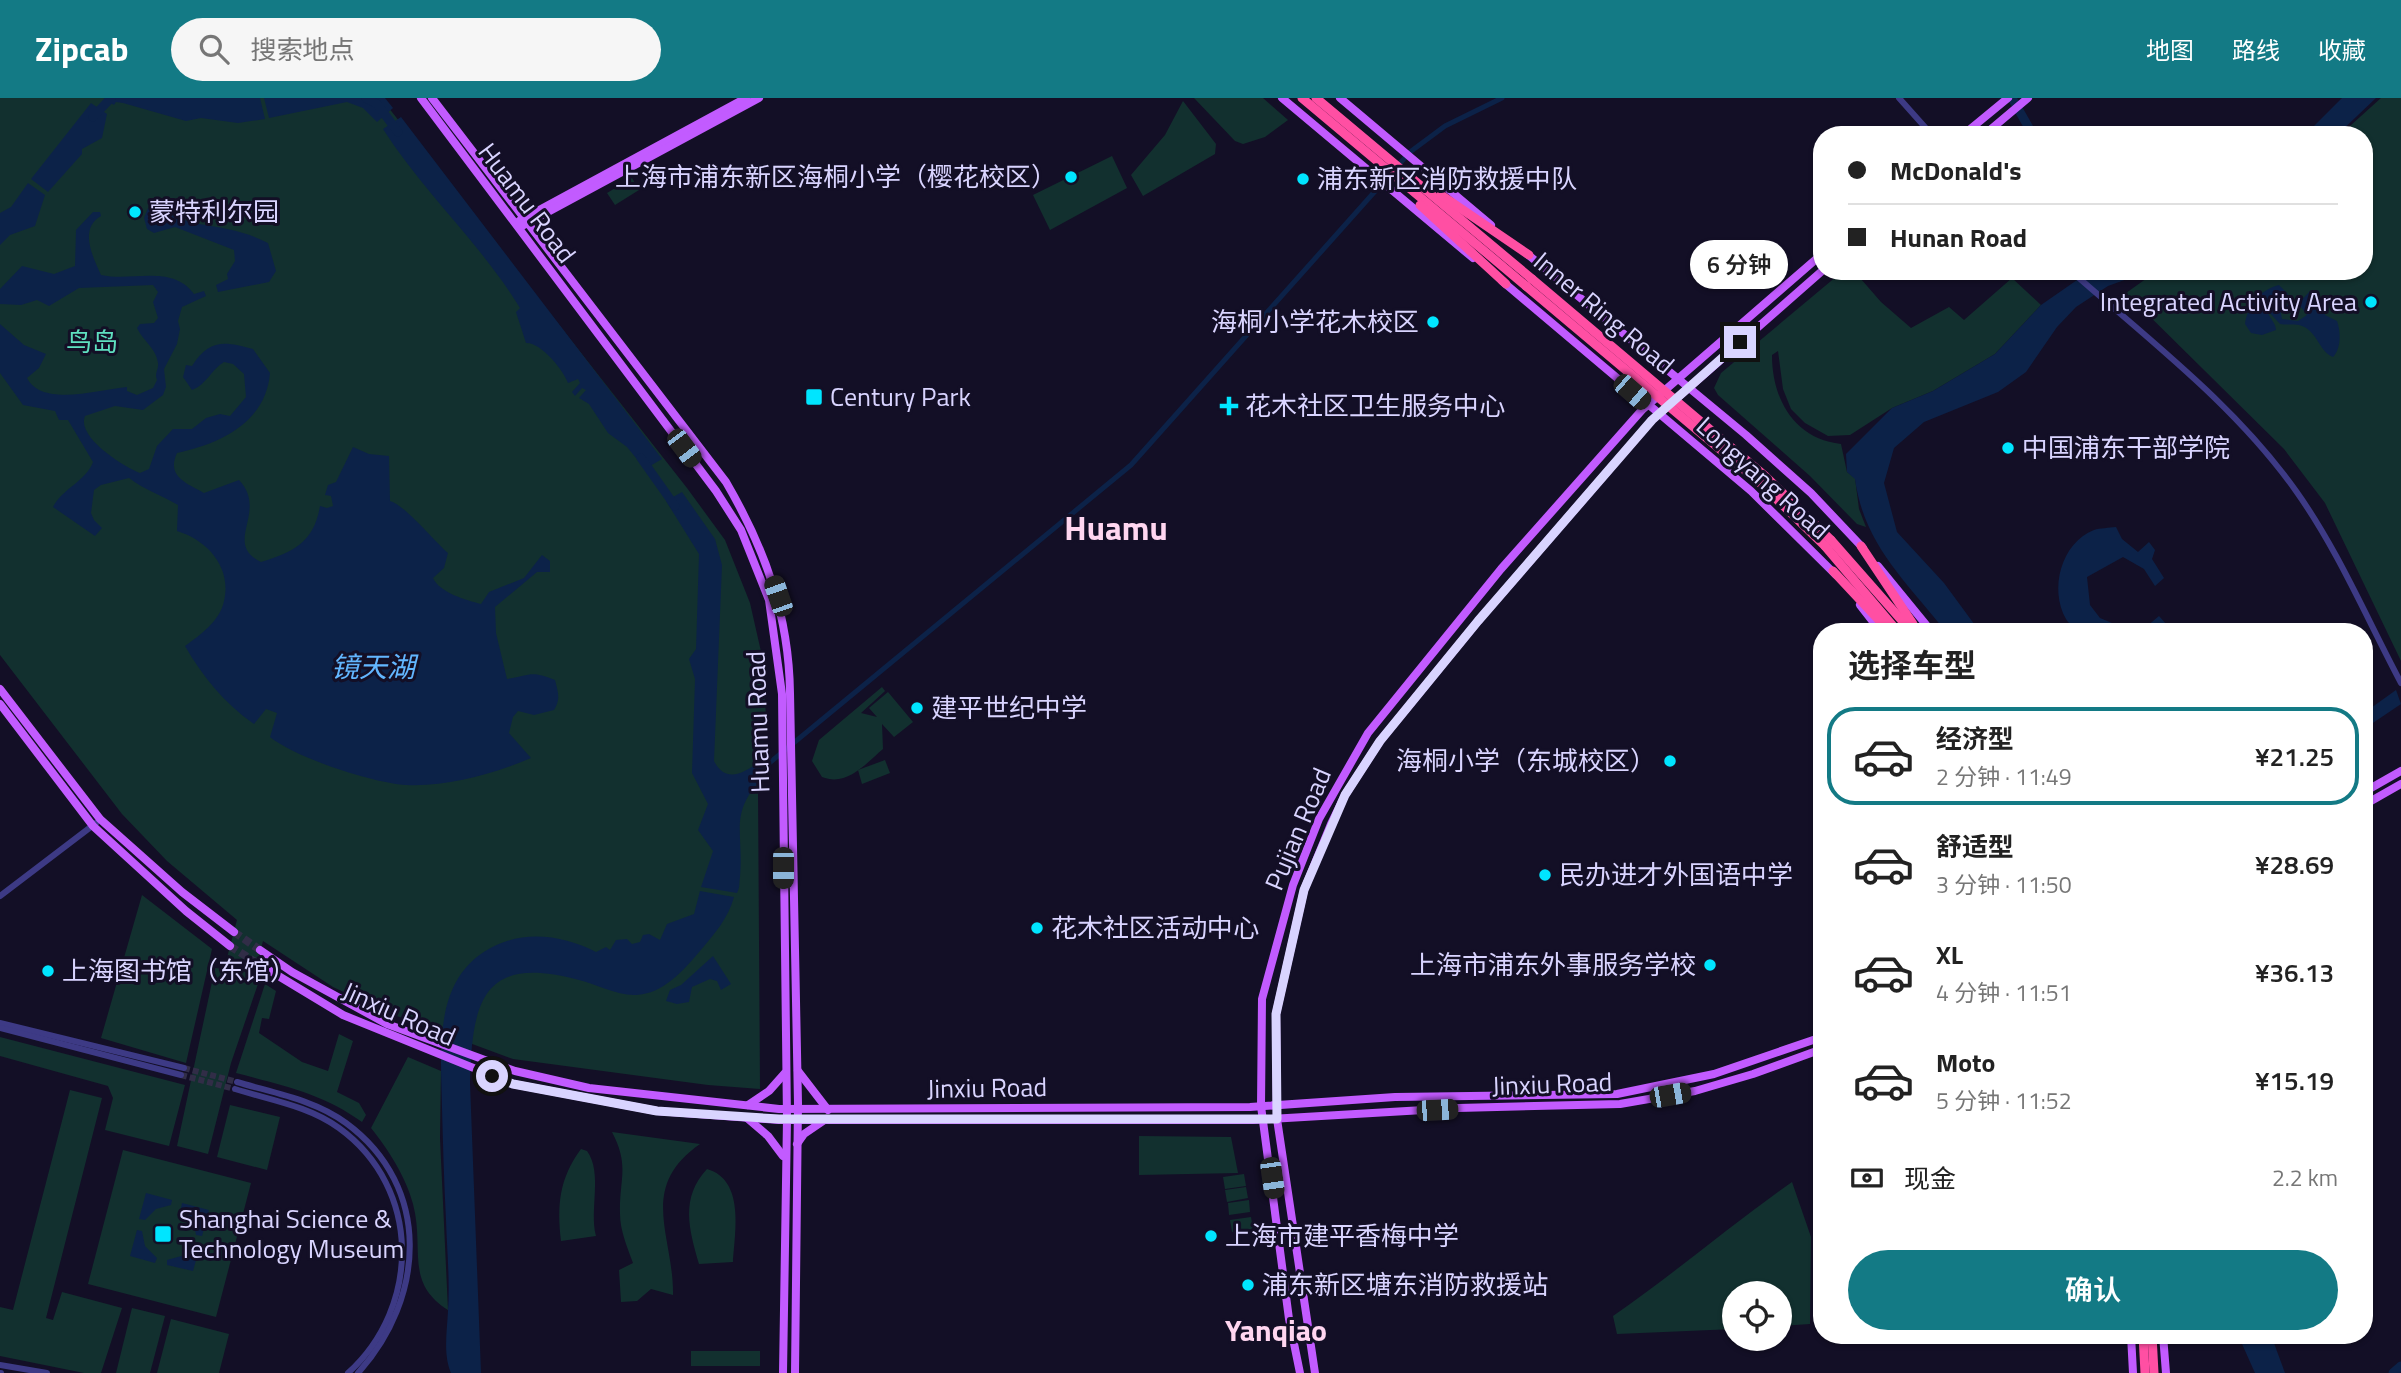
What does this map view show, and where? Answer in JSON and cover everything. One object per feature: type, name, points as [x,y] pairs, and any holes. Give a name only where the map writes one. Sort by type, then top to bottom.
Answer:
[{"type":"highway","name":"Inner Ring Road","points":[[1302,98],[1369,155],[1387,163]]},
{"type":"highway","name":"Inner Ring Road","points":[[1316,98],[1387,163],[1529,283],[1765,476],[1906,623]]},
{"type":"highway","points":[[1404,177],[1447,201],[1529,255]]},
{"type":"highway","points":[[1404,177],[1506,284]]},
{"type":"highway","name":"Inner Ring Road","points":[[1828,543],[1891,623]]},
{"type":"highway","points":[[1861,546],[1909,623]]},
{"type":"highway","points":[[1833,571],[1882,623]]},
{"type":"highway","points":[[2143,1344],[2145,1373]]},
{"type":"highway","points":[[2152,1344],[2154,1373]]},
{"type":"main road","name":"Huamu Road","points":[[421,98],[721,476],[751,525],[778,596],[790,662],[798,1119],[795,1373]]},
{"type":"main road","name":"Huamu Road","points":[[432,98],[716,491],[741,530],[771,610],[780,663],[783,738],[787,1119],[784,1158],[783,1373]]},
{"type":"main road","points":[[521,223],[746,98]]},
{"type":"main road","points":[[521,223],[759,98]]},
{"type":"main road","points":[[1282,98],[1375,177],[1404,177],[1399,148],[1340,98]]},
{"type":"main road","points":[[1974,126],[2008,98]]},
{"type":"main road","points":[[1995,126],[2026,99]]},
{"type":"main road","name":"Longyang Road","points":[[1529,255],[1791,476],[1861,546],[1925,623]]},
{"type":"main road","name":"Pujian Road","points":[[1300,1373],[1289,1319],[1261,1106],[1262,999],[1293,885],[1334,788],[1368,733],[1501,569],[1647,404],[1813,262]]},
{"type":"main road","name":"Pujian Road","points":[[1315,1373],[1277,1119],[1276,1014],[1304,890],[1345,795],[1380,741],[1478,621],[1659,413],[1813,279]]},
{"type":"main road","name":"Longyang Road","points":[[1506,284],[1759,498],[1833,571],[1874,623]]},
{"type":"main road","points":[[0,689],[97,823],[234,932]]},
{"type":"main road","points":[[0,704],[97,823],[186,911],[230,946]]},
{"type":"main road","points":[[2373,787],[2401,771]]},
{"type":"main road","points":[[2373,800],[2401,784]]},
{"type":"main road","name":"Jinxiu Road","points":[[260,950],[292,972],[387,1024],[515,1071],[589,1088],[828,1114],[1277,1119],[1458,1108],[1620,1104],[1695,1091],[1813,1052]]},
{"type":"main road","name":"Jinxiu Road","points":[[257,963],[343,1015],[513,1084],[657,1111],[747,1118],[798,1119],[828,1114],[1261,1106],[1395,1097],[1617,1094],[1726,1070],[1813,1040]]},
{"type":"main road","points":[[797,1070],[828,1114],[804,1134],[797,1144]]},
{"type":"main road","points":[[747,1106],[769,1091],[785,1073]]},
{"type":"main road","points":[[747,1118],[768,1136],[784,1158]]},
{"type":"main road","points":[[2131,1344],[2133,1373]]},
{"type":"main road","points":[[2164,1344],[2166,1373]]},
{"type":"street","points":[[1899,98],[1925,126]]},
{"type":"street","points":[[2081,280],[2216,398],[2278,468],[2326,540],[2370,623]]},
{"type":"street","points":[[2373,630],[2401,683]]},
{"type":"street","points":[[0,896],[97,823]]},
{"type":"street","points":[[0,1023],[183,1071],[0,1028]]},
{"type":"street","points":[[237,1082],[319,1107],[362,1136],[380,1159],[398,1191],[408,1227],[404,1298],[392,1328],[358,1373]]},
{"type":"street","points":[[235,1089],[312,1113],[332,1123],[357,1142],[375,1164],[391,1193],[401,1223],[407,1259],[398,1297],[372,1345],[348,1373]]},
{"type":"street","points":[[0,1365],[47,1373]]},
{"type":"green space","name":"鸟岛","points":[[0,98],[381,98],[687,488],[725,540],[750,603],[762,656],[766,716],[758,790],[760,1089],[708,1085],[513,1059],[386,1012],[333,987],[263,941],[253,978],[259,981],[231,1063],[208,1154],[177,1146],[215,968],[224,969],[237,920],[167,861],[122,814],[0,655]]},
{"type":"green space","points":[[1194,98],[1263,98],[1288,120],[1265,137],[1243,144],[1235,141]]},
{"type":"green space","points":[[2381,98],[2401,98],[2401,661],[2325,503],[2284,449],[2126,293],[2144,280],[2373,280],[2373,126],[2350,126]]},
{"type":"green space","points":[[1183,101],[1216,144],[1215,154],[1143,196],[1131,175],[1165,135]]},
{"type":"green space","points":[[1112,156],[1127,188],[1050,230],[1033,195]]},
{"type":"green space","points":[[632,178],[639,190],[615,205],[607,193]]},
{"type":"green space","points":[[1832,280],[1862,280],[1881,302],[1911,328],[1949,307],[1964,320],[2010,280],[2014,280],[2041,305],[1995,354],[1933,391],[1892,408],[1850,435],[1828,436],[1805,423],[1791,409],[1783,389],[1778,351],[1772,355],[1776,387],[1789,414],[1810,434],[1841,444],[1847,472],[1855,478],[1859,509],[1866,527],[1857,524],[1810,476],[1718,395],[1714,388],[1721,373]]},
{"type":"green space","points":[[882,687],[885,691],[861,713],[877,717],[869,708],[888,692],[913,722],[894,737],[882,724],[883,749],[848,776],[840,779],[822,777],[812,761],[819,740]]},
{"type":"green space","points":[[885,760],[890,773],[862,784],[858,770]]},
{"type":"green space","points":[[142,895],[212,949],[186,1063],[101,1038]]},
{"type":"green space","points":[[265,984],[276,991],[269,1019],[262,1018],[259,1033],[302,1062],[328,1071],[339,1034],[353,1041],[337,1092],[359,1103],[366,1115],[362,1122],[318,1097],[236,1073]]},
{"type":"green space","points":[[0,1037],[185,1085],[169,1146],[105,1130],[113,1098],[108,1086],[0,1056]]},
{"type":"green space","points":[[408,1057],[441,1071],[440,1138],[448,1310],[434,1299],[426,1288],[418,1263],[416,1220],[410,1194],[396,1164],[371,1128]]},
{"type":"green space","points":[[70,1090],[102,1098],[46,1318],[53,1320],[62,1292],[122,1308],[101,1373],[84,1373],[0,1356],[0,1307],[13,1310]]},
{"type":"green space","points":[[230,1105],[280,1117],[267,1170],[217,1157]]},
{"type":"green space","points":[[612,1132],[700,1144],[681,1161],[669,1178],[664,1196],[663,1214],[673,1295],[651,1289],[637,1301],[621,1302],[619,1270],[633,1263],[621,1226],[622,1164]]},
{"type":"green space","points":[[1139,1136],[1231,1137],[1238,1173],[1139,1175]]},
{"type":"green space","points":[[581,1149],[587,1151],[594,1170],[596,1236],[561,1241],[561,1193],[568,1171]]},
{"type":"green space","points":[[123,1150],[251,1183],[216,1317],[88,1284]]},
{"type":"green space","points":[[707,1169],[719,1175],[732,1195],[736,1222],[733,1262],[699,1264],[695,1251],[690,1226],[690,1203],[698,1180]]},
{"type":"green space","points":[[1244,1174],[1246,1186],[1225,1189],[1223,1177]]},
{"type":"green space","points":[[1792,1182],[1811,1237],[1810,1324],[1792,1325],[1792,1281],[1722,1281],[1722,1330],[1617,1334],[1613,1316]]},
{"type":"green space","points":[[1246,1187],[1248,1198],[1227,1202],[1225,1190]]},
{"type":"green space","points":[[1249,1200],[1250,1212],[1229,1215],[1228,1203]]},
{"type":"green space","points":[[1251,1217],[1253,1229],[1232,1232],[1230,1220]]},
{"type":"green space","points":[[132,1308],[165,1316],[150,1373],[116,1373]]},
{"type":"green space","points":[[171,1319],[229,1334],[219,1373],[157,1373]]},
{"type":"green space","points":[[691,1351],[760,1351],[760,1366],[691,1366]]},
{"type":"water","points":[[104,98],[260,98],[265,119],[238,123],[201,118],[186,121],[123,103],[116,102],[114,105]]},
{"type":"water","points":[[264,98],[385,98],[393,108],[377,122],[363,108],[347,102],[269,118]]},
{"type":"water","points":[[2342,98],[2376,98],[2346,126],[2314,126]]},
{"type":"water","points":[[91,103],[107,114],[102,138],[82,149],[82,154],[48,192],[31,179]]},
{"type":"water","points":[[401,117],[662,459],[645,469],[627,447],[608,433],[589,404],[579,398],[586,390],[582,388],[575,396],[572,392],[580,383],[578,379],[568,383],[545,352],[526,343],[516,312],[520,308],[505,285],[416,175],[383,129]]},
{"type":"water","points":[[28,183],[45,195],[35,226],[10,235],[0,245],[0,213],[11,207]]},
{"type":"water","points":[[148,208],[156,216],[163,212],[194,223],[243,233],[268,243],[276,271],[269,282],[218,292],[216,285],[228,279],[227,274],[235,261],[234,250],[175,227],[154,233],[147,229],[144,218]]},
{"type":"water","name":"镜天湖","points":[[93,212],[100,212],[101,216],[90,228],[89,243],[101,275],[175,279],[194,294],[204,291],[206,296],[182,307],[177,344],[164,369],[166,387],[163,395],[143,410],[115,406],[85,416],[84,424],[94,442],[133,470],[140,473],[149,469],[157,446],[173,429],[192,429],[206,418],[220,414],[230,416],[246,397],[244,374],[233,364],[224,362],[201,385],[192,390],[183,377],[186,365],[192,366],[205,351],[218,344],[243,346],[253,349],[270,373],[267,390],[260,405],[250,418],[224,437],[177,453],[174,468],[180,478],[204,493],[239,480],[247,492],[250,504],[245,546],[250,554],[261,562],[301,544],[313,529],[320,506],[333,506],[331,496],[325,495],[328,485],[336,482],[353,447],[369,454],[389,456],[390,501],[411,516],[448,553],[444,568],[433,578],[447,592],[481,604],[489,592],[524,578],[542,555],[550,561],[550,572],[537,572],[495,607],[496,633],[507,679],[540,675],[555,680],[557,688],[558,699],[554,710],[534,715],[518,711],[513,717],[509,733],[531,758],[470,778],[438,784],[406,785],[374,780],[335,768],[282,745],[270,737],[277,713],[266,709],[254,724],[215,689],[185,646],[209,627],[218,615],[226,589],[221,566],[215,557],[198,541],[177,531],[178,505],[129,478],[101,485],[94,490],[91,513],[102,528],[95,536],[53,507],[62,495],[85,475],[93,462],[68,420],[59,420],[55,411],[23,405],[0,373],[0,324],[24,345],[46,354],[39,368],[27,378],[35,387],[45,392],[58,395],[127,387],[127,391],[137,395],[153,388],[157,380],[157,358],[137,328],[140,324],[154,323],[158,318],[153,302],[158,292],[153,285],[79,288],[49,306],[37,300],[21,305],[0,304],[0,289],[22,266],[54,274],[75,266],[76,230]]},
{"type":"water","points":[[2077,280],[2124,280],[2108,286],[2076,307],[2057,327],[2026,372],[1998,392],[1924,422],[1894,448],[1884,483],[1897,532],[1944,583],[1973,623],[1939,623],[1902,579],[1877,543],[1867,524],[1855,479],[1847,472],[1846,454],[1892,408],[1933,391],[1995,354],[2041,305]]},
{"type":"water","points":[[2279,285],[2288,294],[2286,298],[2275,298],[2265,304],[2276,330],[2262,335],[2251,333],[2245,324],[2252,304],[2266,290]]},
{"type":"water","points":[[2310,291],[2319,296],[2325,315],[2337,321],[2338,325],[2339,345],[2333,357],[2305,327],[2280,324],[2269,312],[2270,307],[2278,304],[2296,306]],"holes":[[[2301,307],[2307,315],[2298,321],[2282,319],[2280,309]]]},
{"type":"water","points":[[682,492],[715,539],[722,565],[714,761],[720,769],[732,774],[747,770],[768,756],[768,772],[755,786],[742,810],[737,893],[701,887],[713,851],[698,830],[708,804],[692,773],[695,679],[689,659],[696,649],[699,554],[666,501]]},
{"type":"water","points":[[2116,527],[2122,539],[2138,552],[2149,542],[2155,550],[2152,559],[2164,578],[2155,586],[2144,569],[2123,557],[2087,577],[2090,605],[2100,618],[2112,623],[2070,623],[2061,607],[2061,568],[2073,545],[2094,530]]},
{"type":"water","points":[[2159,616],[2165,623],[2151,623]]},
{"type":"water","points":[[2396,690],[2401,704],[2373,723],[2373,707]]},
{"type":"water","points":[[700,891],[734,897],[715,932],[680,973],[664,986],[646,994],[629,995],[579,980],[522,973],[503,979],[489,991],[480,1007],[474,1028],[470,1083],[481,1373],[451,1373],[446,1351],[449,1277],[441,1060],[445,1012],[452,990],[463,971],[480,954],[516,939],[551,938],[596,952],[606,947],[610,950],[616,940],[627,939],[632,944],[640,942],[643,935],[649,934],[660,940],[667,924],[694,914]]},
{"type":"water","points":[[713,956],[731,984],[721,990],[717,981],[710,979],[692,987],[689,1002],[677,1004],[666,1001],[670,990],[681,985]]},
{"type":"water","points":[[146,1193],[172,1200],[171,1205],[156,1209],[145,1220],[139,1219]]},
{"type":"water","points":[[182,1203],[209,1210],[202,1236],[196,1235],[193,1220],[181,1208]]},
{"type":"water","points":[[137,1230],[142,1231],[145,1246],[157,1258],[155,1263],[130,1256]]},
{"type":"water","points":[[194,1244],[200,1246],[193,1271],[167,1265],[167,1260],[185,1255]]},
{"type":"water","points":[[2242,1344],[2274,1344],[2285,1373],[2255,1373]]},
{"type":"waterway","points":[[93,117],[111,98]]},
{"type":"waterway","points":[[366,98],[377,104],[398,132]]},
{"type":"waterway","points":[[762,769],[1131,465],[1410,152],[1445,126],[1502,98]]},
{"type":"waterway","points":[[2012,98],[2028,126]]},
{"type":"waterway","points":[[641,458],[675,506]]},
{"type":"waterway","points":[[2393,1373],[2401,1366]]},
{"type":"tunnel","points":[[234,932],[260,950]]},
{"type":"tunnel","points":[[230,946],[257,963]]},
{"type":"tunnel","points":[[184,1068],[237,1082]]},
{"type":"tunnel","points":[[181,1075],[235,1089]]},
{"type":"place","name":"上海市浦东新区海桐小学（樱花校区）","points":[[1071,177]]},
{"type":"place","name":"浦东新区消防救援中队","points":[[1303,179]]},
{"type":"place","name":"蒙特利尔园","points":[[135,212]]},
{"type":"place","name":"Integrated Activity Area","points":[[2371,302]]},
{"type":"place","name":"海桐小学花木校区","points":[[1433,322]]},
{"type":"place","name":"Century Park","points":[[814,397]]},
{"type":"place","name":"花木社区卫生服务中心","points":[[1229,406]]},
{"type":"place","name":"中国浦东干部学院","points":[[2008,448]]},
{"type":"place","name":"建平世纪中学","points":[[917,708]]},
{"type":"place","name":"海桐小学（东城校区）","points":[[1670,761]]},
{"type":"place","name":"民办进才外国语中学","points":[[1545,875]]},
{"type":"place","name":"花木社区活动中心","points":[[1037,928]]},
{"type":"place","name":"上海市浦东外事服务学校","points":[[1710,965]]},
{"type":"place","name":"上海图书馆（东馆）","points":[[48,971]]},
{"type":"place","name":"Shanghai Science & Technology Museum","points":[[163,1234]]},
{"type":"place","name":"上海市建平香梅中学","points":[[1211,1236]]},
{"type":"place","name":"浦东新区塘东消防救援站","points":[[1248,1285]]},
{"type":"district","name":"Huamu","points":[[1116,528]]},
{"type":"district","name":"Yanqiao","points":[[1276,1331]]},
{"type":"route","points":[[492,1076],[513,1084],[657,1111],[779,1119],[1277,1119],[1276,1014],[1304,890],[1345,795],[1380,741],[1478,621],[1652,420],[1740,342]]}]
